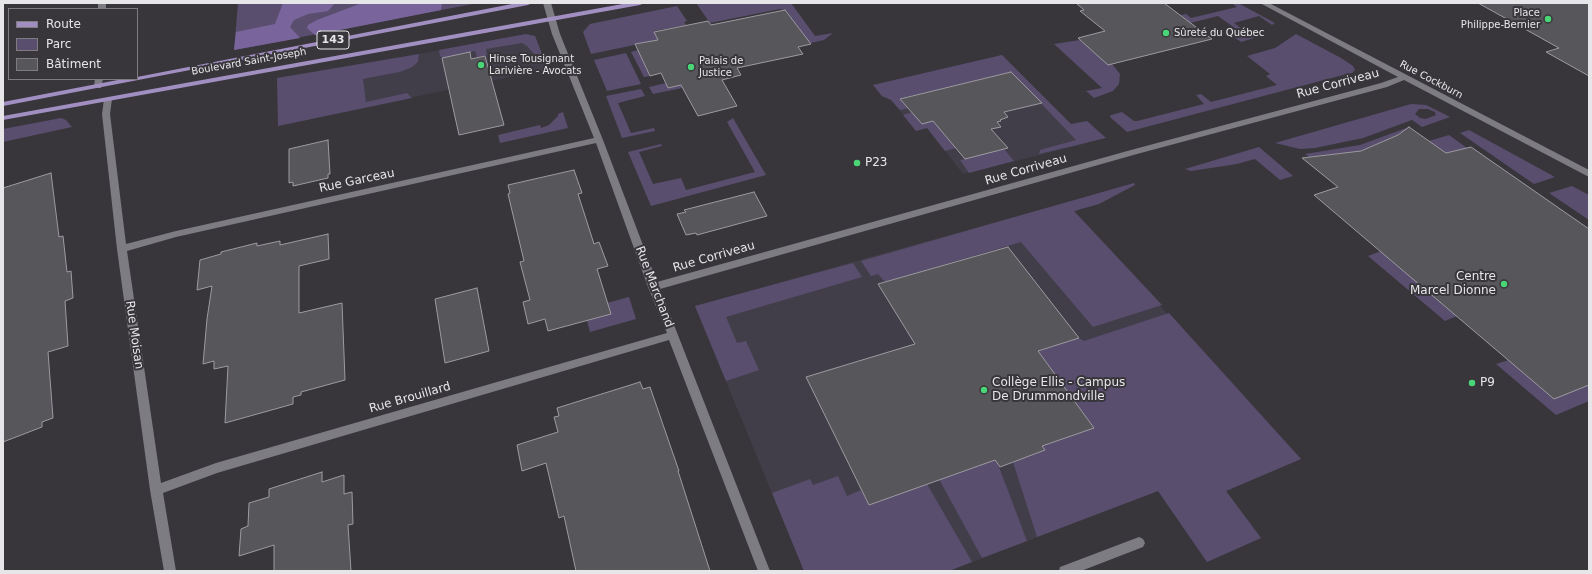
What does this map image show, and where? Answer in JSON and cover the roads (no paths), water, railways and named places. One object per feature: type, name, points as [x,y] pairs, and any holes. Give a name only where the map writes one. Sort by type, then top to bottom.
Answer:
[{"type":"main road","name":"Boulevard Saint-Joseph","points":[[138,79],[528,3]]},
{"type":"main road","name":"Boulevard Saint-Joseph","points":[[3,118],[640,3]]},
{"type":"main road","name":"Boulevard Saint-Joseph","points":[[3,104],[98,83],[126,80]]},
{"type":"street","name":"Rue Marchand","points":[[547,3],[556,34],[599,140],[653,286],[764,571]]},
{"type":"street","name":"Rue Cockburn","points":[[1264,3],[1589,174]]},
{"type":"street","name":"Rue Corriveau","points":[[653,286],[1128,154],[1384,85],[1405,77]]},
{"type":"street","name":"Rue Moisan","points":[[108,98],[106,114],[122,249],[156,490],[170,571]]},
{"type":"street","name":"Rue Garceau","points":[[122,249],[176,234],[599,140]]},
{"type":"street","name":"Rue Brouillard","points":[[156,490],[223,466],[673,335]]},
{"type":"street","points":[[1065,571],[1139,543]]},
{"type":"place","name":"Place Philippe-Bernier","points":[[1548,19]]},
{"type":"place","name":"Sûreté du Québec","points":[[1166,33]]},
{"type":"place","name":"Hinse Tousignant Larivière - Avocats","points":[[481,65]]},
{"type":"place","name":"Palais de Justice","points":[[691,67]]},
{"type":"place","name":"P23","points":[[857,163]]},
{"type":"place","name":"Centre Marcel Dionne","points":[[1504,284]]},
{"type":"place","name":"P9","points":[[1472,383]]},
{"type":"place","name":"Collège Ellis - Campus De Drummondville","points":[[984,390]]}]
